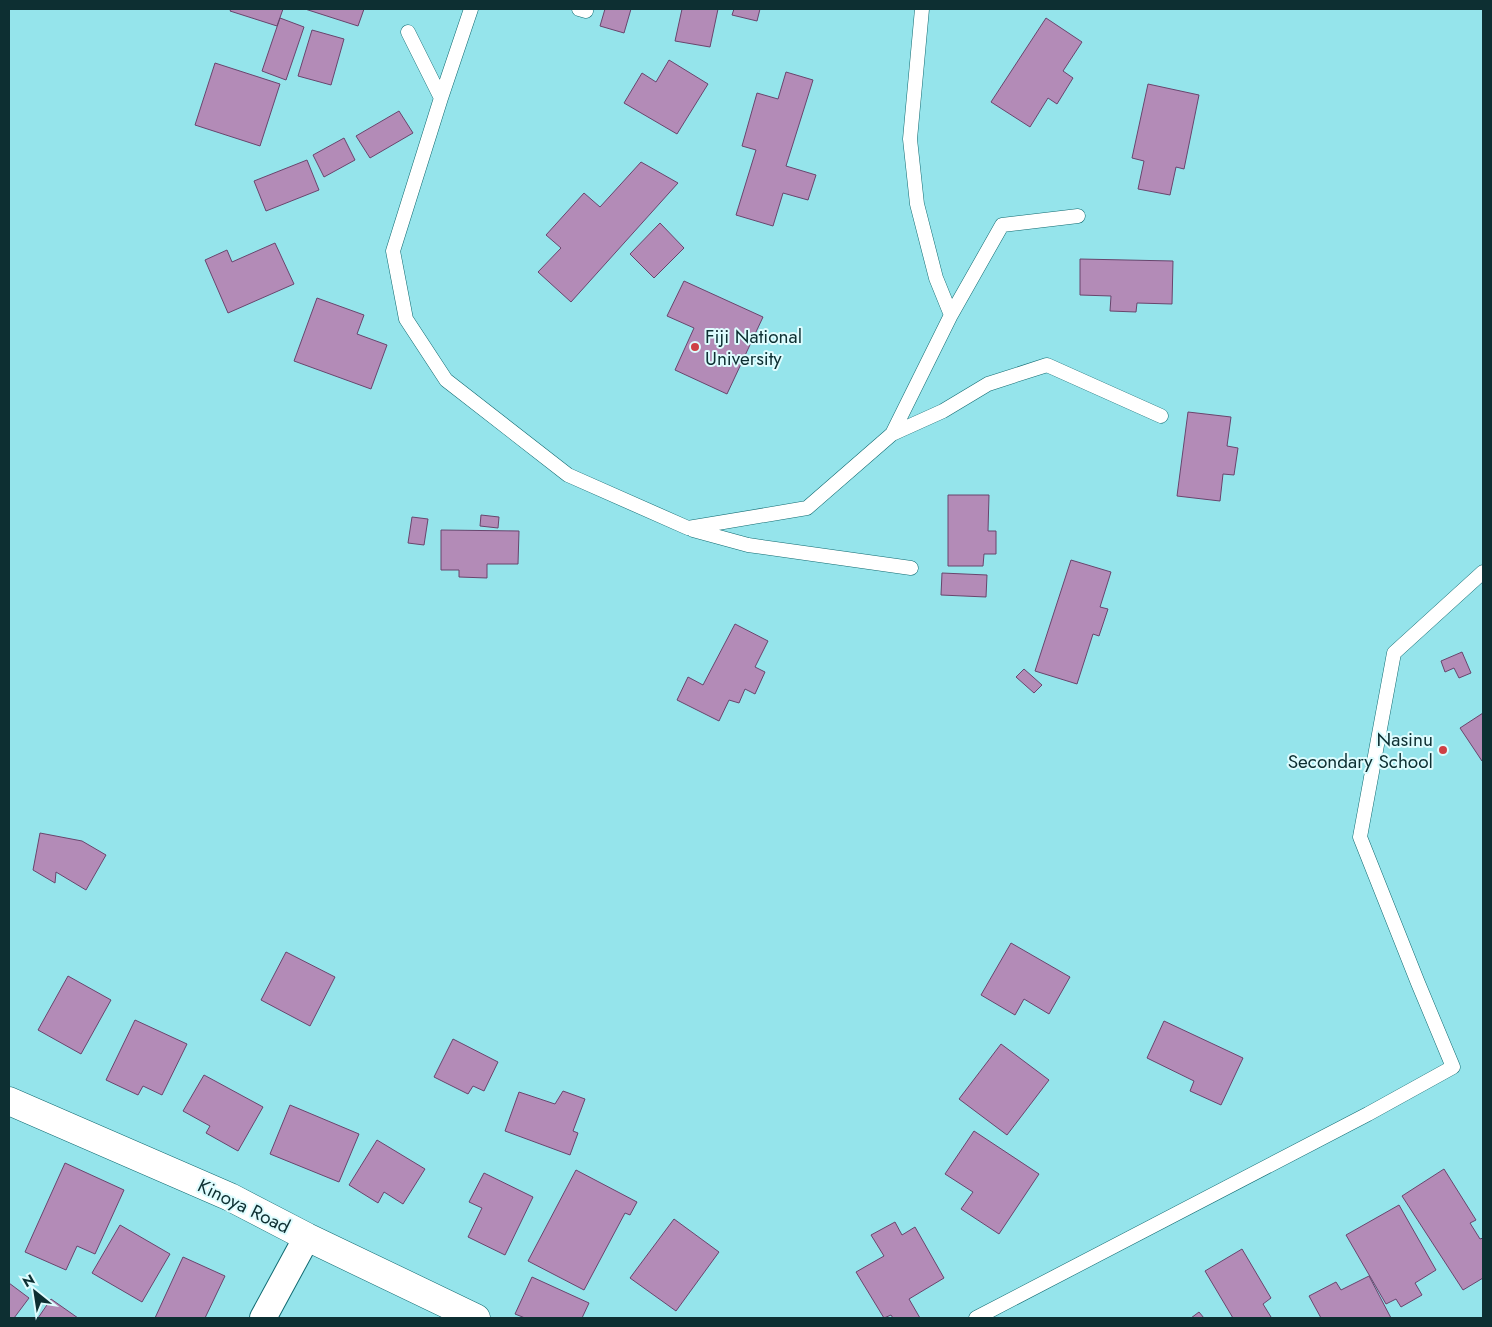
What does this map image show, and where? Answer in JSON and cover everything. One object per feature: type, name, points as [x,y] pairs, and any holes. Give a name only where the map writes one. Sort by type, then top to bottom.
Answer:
[{"type":"main road","name":"Kinoya Road","points":[[9,1101],[230,1197],[307,1237],[476,1318]]},
{"type":"street","points":[[263,1318],[307,1237]]},
{"type":"lane","points":[[471,9],[392,251],[406,319],[446,380],[568,475],[688,528],[748,545],[912,568]]},
{"type":"lane","points":[[922,9],[910,139],[917,204],[936,278],[951,315]]},
{"type":"lane","points":[[408,32],[441,98]]},
{"type":"lane","points":[[892,434],[951,315],[1002,225],[1078,216]]},
{"type":"lane","points":[[688,528],[807,508],[892,434],[943,411],[988,384],[1047,365],[1161,416]]},
{"type":"lane","points":[[976,1318],[1368,1114],[1453,1067],[1360,837],[1394,652],[1483,572]]},
{"type":"building","points":[[231,9],[283,9],[277,26],[230,11]]},
{"type":"building","points":[[305,9],[364,9],[358,26]]},
{"type":"building","points":[[605,9],[631,9],[624,33],[600,26]]},
{"type":"building","points":[[682,9],[718,9],[710,47],[675,41]]},
{"type":"building","points":[[734,9],[760,9],[757,21],[732,15]]},
{"type":"building","points":[[280,18],[304,27],[286,80],[262,71]]},
{"type":"building","points":[[1046,18],[1082,42],[1063,71],[1073,78],[1057,104],[1048,98],[1030,127],[991,102]]},
{"type":"building","points":[[312,30],[344,39],[331,85],[298,76]]},
{"type":"building","points":[[669,60],[708,84],[677,134],[624,103],[642,73],[656,82]]},
{"type":"building","points":[[215,63],[280,84],[260,146],[195,125]]},
{"type":"building","points":[[786,72],[813,80],[786,166],[816,175],[808,200],[783,193],[773,226],[736,215],[756,150],[742,146],[757,93],[778,99]]},
{"type":"building","points":[[1148,84],[1199,95],[1184,169],[1176,167],[1170,195],[1138,189],[1144,161],[1132,158]]},
{"type":"building","points":[[399,111],[413,133],[370,158],[356,136]]},
{"type":"building","points":[[344,138],[355,160],[324,177],[313,155]]},
{"type":"building","points":[[307,160],[319,190],[266,211],[254,181]]},
{"type":"building","points":[[641,162],[678,183],[571,302],[538,272],[561,248],[546,235],[584,193],[600,207]]},
{"type":"building","points":[[660,223],[684,248],[654,278],[630,254]]},
{"type":"building","points":[[275,243],[294,284],[228,313],[205,260],[227,250],[232,262]]},
{"type":"building","points":[[1080,259],[1173,261],[1172,304],[1137,303],[1136,312],[1110,311],[1111,296],[1080,295]]},
{"type":"building","points":[[684,281],[763,317],[727,394],[675,370],[694,328],[667,316]]},
{"type":"building","points":[[317,298],[364,315],[357,334],[387,345],[371,389],[294,361]]},
{"type":"building","points":[[1188,412],[1231,417],[1227,446],[1238,448],[1234,475],[1223,474],[1220,501],[1177,496]]},
{"type":"building","points":[[948,495],[989,495],[988,531],[996,531],[996,554],[984,554],[983,566],[948,566]]},
{"type":"building","points":[[481,515],[499,517],[498,528],[480,526]]},
{"type":"building","points":[[412,517],[428,519],[424,545],[408,543]]},
{"type":"building","points":[[441,530],[519,531],[518,564],[487,564],[487,578],[459,577],[459,570],[441,570]]},
{"type":"building","points":[[1071,560],[1111,572],[1100,607],[1108,609],[1099,636],[1093,634],[1077,684],[1035,671]]},
{"type":"building","points":[[942,573],[987,575],[986,597],[941,595]]},
{"type":"building","points":[[735,624],[768,641],[755,667],[765,672],[755,694],[745,689],[739,703],[729,700],[719,721],[677,700],[688,677],[703,685]]},
{"type":"building","points":[[1462,652],[1471,673],[1459,678],[1454,668],[1445,672],[1441,661]]},
{"type":"building","points":[[1024,669],[1042,685],[1034,693],[1016,677]]},
{"type":"building","points":[[1483,713],[1483,760],[1482,761],[1460,728]]},
{"type":"building","points":[[40,833],[82,841],[106,855],[86,890],[56,872],[55,883],[33,870]]},
{"type":"building","points":[[1011,943],[1070,977],[1049,1014],[1024,999],[1015,1015],[981,995]]},
{"type":"building","points":[[286,952],[335,977],[310,1026],[261,1000]]},
{"type":"building","points":[[68,976],[111,1000],[81,1054],[38,1030]]},
{"type":"building","points":[[135,1020],[187,1044],[162,1095],[143,1086],[138,1095],[106,1080]]},
{"type":"building","points":[[1164,1021],[1243,1058],[1221,1105],[1190,1091],[1194,1081],[1147,1058]]},
{"type":"building","points":[[453,1039],[498,1062],[484,1091],[473,1086],[468,1094],[434,1077]]},
{"type":"building","points":[[1001,1044],[1049,1080],[1007,1135],[959,1099]]},
{"type":"building","points":[[204,1075],[263,1107],[238,1151],[206,1133],[210,1126],[183,1111]]},
{"type":"building","points":[[563,1091],[585,1099],[573,1131],[578,1133],[570,1155],[505,1131],[519,1092],[555,1104]]},
{"type":"building","points":[[290,1105],[359,1134],[339,1182],[270,1154]]},
{"type":"building","points":[[974,1131],[1039,1174],[999,1234],[961,1209],[973,1192],[945,1174]]},
{"type":"building","points":[[377,1140],[425,1169],[403,1204],[384,1192],[378,1203],[349,1185]]},
{"type":"building","points":[[65,1163],[124,1190],[95,1254],[77,1246],[66,1270],[25,1252]]},
{"type":"building","points":[[1444,1169],[1476,1220],[1470,1223],[1480,1239],[1483,1238],[1483,1278],[1463,1290],[1402,1196]]},
{"type":"building","points":[[576,1170],[637,1202],[630,1215],[625,1213],[584,1290],[528,1261]]},
{"type":"building","points":[[484,1173],[533,1197],[505,1255],[468,1237],[482,1208],[469,1202]]},
{"type":"building","points":[[1399,1205],[1436,1270],[1415,1283],[1422,1295],[1401,1307],[1396,1299],[1386,1304],[1346,1235]]},
{"type":"building","points":[[674,1219],[719,1252],[676,1311],[630,1278]]},
{"type":"building","points":[[895,1222],[902,1235],[915,1227],[944,1278],[909,1299],[920,1318],[893,1318],[891,1315],[884,1318],[856,1272],[884,1256],[871,1235]]},
{"type":"building","points":[[120,1225],[170,1254],[142,1302],[92,1273]]},
{"type":"building","points":[[1242,1249],[1271,1298],[1263,1304],[1271,1317],[1233,1318],[1205,1271]]},
{"type":"building","points":[[183,1257],[225,1276],[205,1318],[155,1318]]},
{"type":"building","points":[[1369,1276],[1391,1318],[1321,1318],[1309,1296],[1336,1282],[1341,1290]]},
{"type":"building","points":[[532,1277],[589,1303],[582,1318],[525,1318],[515,1314]]},
{"type":"building","points":[[9,1283],[29,1298],[14,1318],[9,1318]]},
{"type":"building","points":[[51,1299],[78,1318],[38,1318]]},
{"type":"building","points":[[1199,1312],[1204,1318],[1191,1318]]},
{"type":"place","name":"Fiji National University","points":[[695,347]]},
{"type":"place","name":"Nasinu Secondary School","points":[[1443,750]]}]
